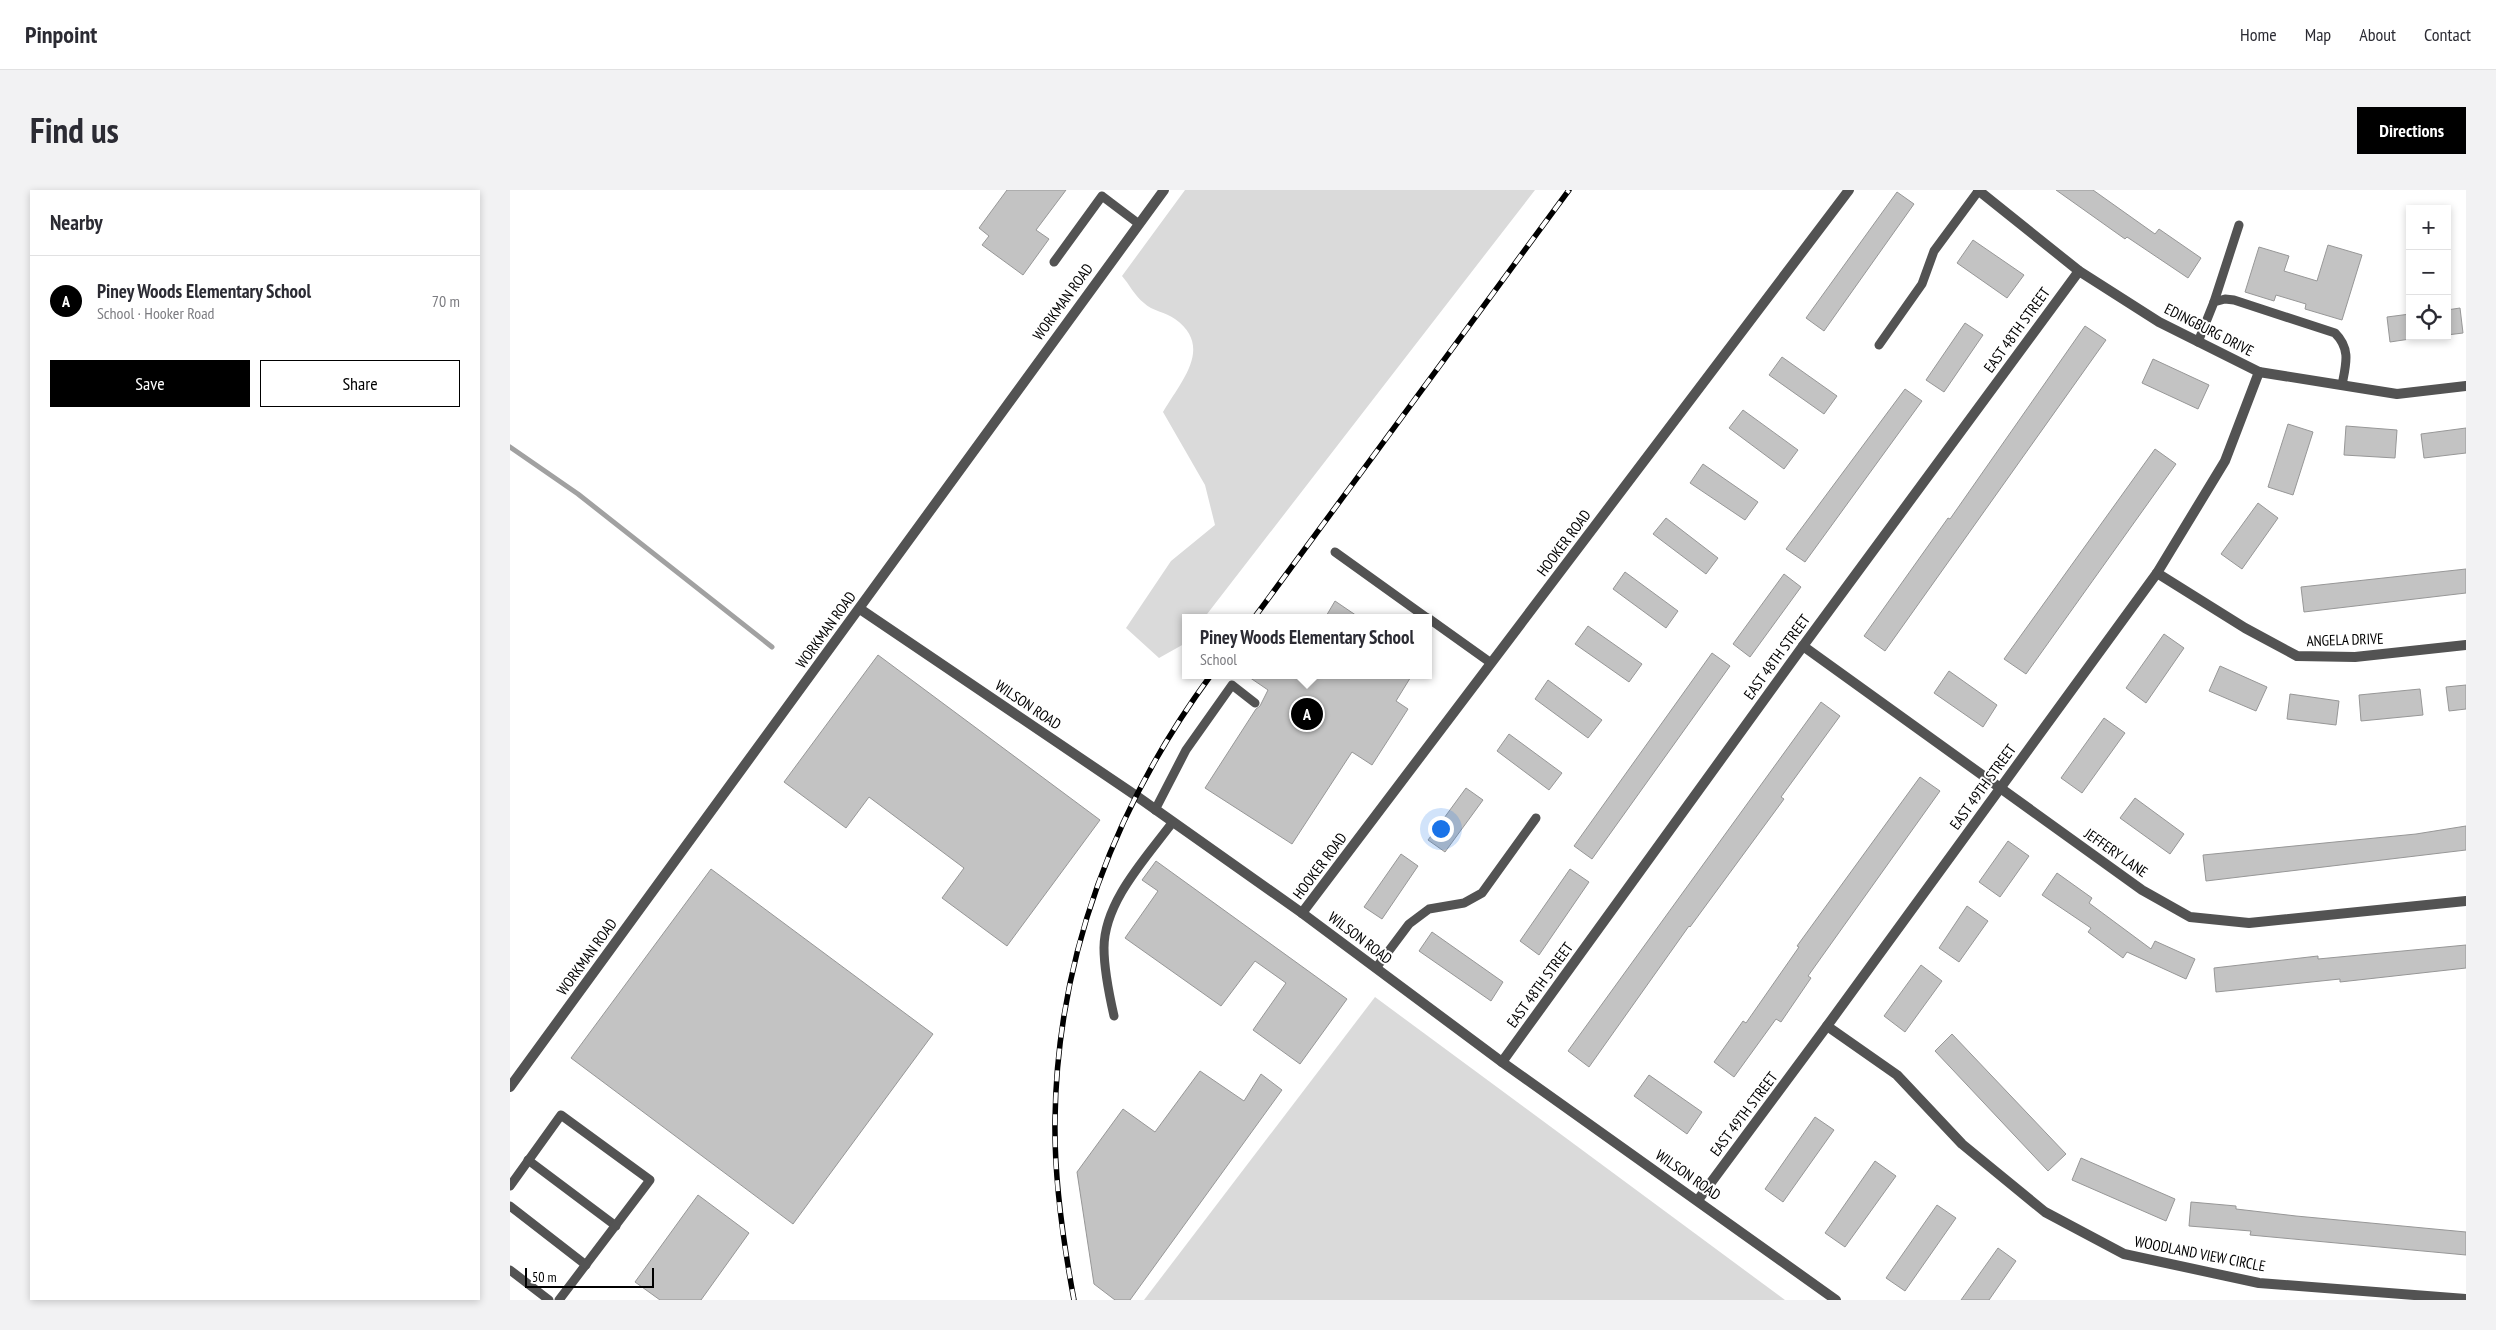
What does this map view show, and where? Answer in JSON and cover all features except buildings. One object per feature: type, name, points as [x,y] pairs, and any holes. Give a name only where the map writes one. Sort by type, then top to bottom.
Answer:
[{"type":"street","name":"WORKMAN ROAD","points":[[510,1087],[1164,190]]},
{"type":"street","name":"HOOKER ROAD","points":[[1302,913],[1849,190]]},
{"type":"street","name":"EDINGBURG DRIVE","points":[[1979,190],[2079,271],[2159,322],[2259,372],[2397,394],[2466,386]]},
{"type":"street","name":"EAST 48TH STREET","points":[[1502,1062],[1803,646],[2079,271]]},
{"type":"street","name":"EAST 49TH STREET","points":[[1698,1200],[2001,788],[2157,572],[2225,461],[2259,372]]},
{"type":"street","name":"ANGELA DRIVE","points":[[2157,572],[2245,628],[2297,656],[2355,657],[2466,645]]},
{"type":"street","name":"WILSON ROAD","points":[[860,609],[1155,810],[1302,913],[1502,1062],[1836,1300]]},
{"type":"street","name":"JEFFERY LANE","points":[[1803,646],[2142,890],[2190,917],[2249,923],[2466,900]]},
{"type":"street","name":"WOODLAND VIEW CIRCLE","points":[[1827,1026],[1897,1075],[1962,1144],[2045,1212],[2124,1254],[2259,1283],[2443,1299],[2466,1299]]},
{"type":"lane","points":[[1093,190],[1138,224]]},
{"type":"lane","points":[[1879,345],[1922,284],[1934,251],[1979,190]]},
{"type":"lane","points":[[1054,262],[1102,196]]},
{"type":"lane","points":[[2198,342],[2214,302],[2239,225]]},
{"type":"lane","points":[[2214,302],[2225,299],[2234,300],[2335,333],[2343,341],[2348,356],[2342,385]]},
{"type":"lane","points":[[1335,552],[1422,614]]},
{"type":"lane","points":[[1432,621],[1491,663]]},
{"type":"lane","points":[[1155,810],[1186,750],[1232,685],[1255,703]]},
{"type":"lane","points":[[1376,968],[1408,924],[1429,910],[1464,902],[1482,893],[1536,818]]},
{"type":"lane","points":[[1114,1016],[1104,954],[1108,925],[1118,895],[1172,823]]},
{"type":"lane","points":[[510,1186],[561,1115],[650,1180],[559,1300]]},
{"type":"lane","points":[[528,1160],[616,1226]]},
{"type":"lane","points":[[510,1206],[586,1265]]},
{"type":"lane","points":[[510,1270],[550,1300]]},
{"type":"shaded area","points":[[1185,190],[1535,190],[1207,614],[1182,614],[1182,645],[1159,658],[1126,628],[1171,561],[1215,525],[1205,485],[1163,412],[1185,376],[1190,364],[1193,353],[1192,341],[1186,330],[1175,319],[1147,306],[1122,276]]},
{"type":"shaded area","points":[[1375,997],[1785,1300],[1144,1300]]},
{"type":"waterway","points":[[510,447],[578,494],[772,647]]},
{"type":"railway","points":[[1257,614],[1569,190]]},
{"type":"railway","points":[[1074,1300],[1060,1210],[1055,1143],[1058,1059],[1067,1000],[1080,942],[1098,885],[1120,830],[1146,776],[1208,679]]},
{"type":"place","name":"Piney Woods Elementary School","points":[[1307,714]]}]
